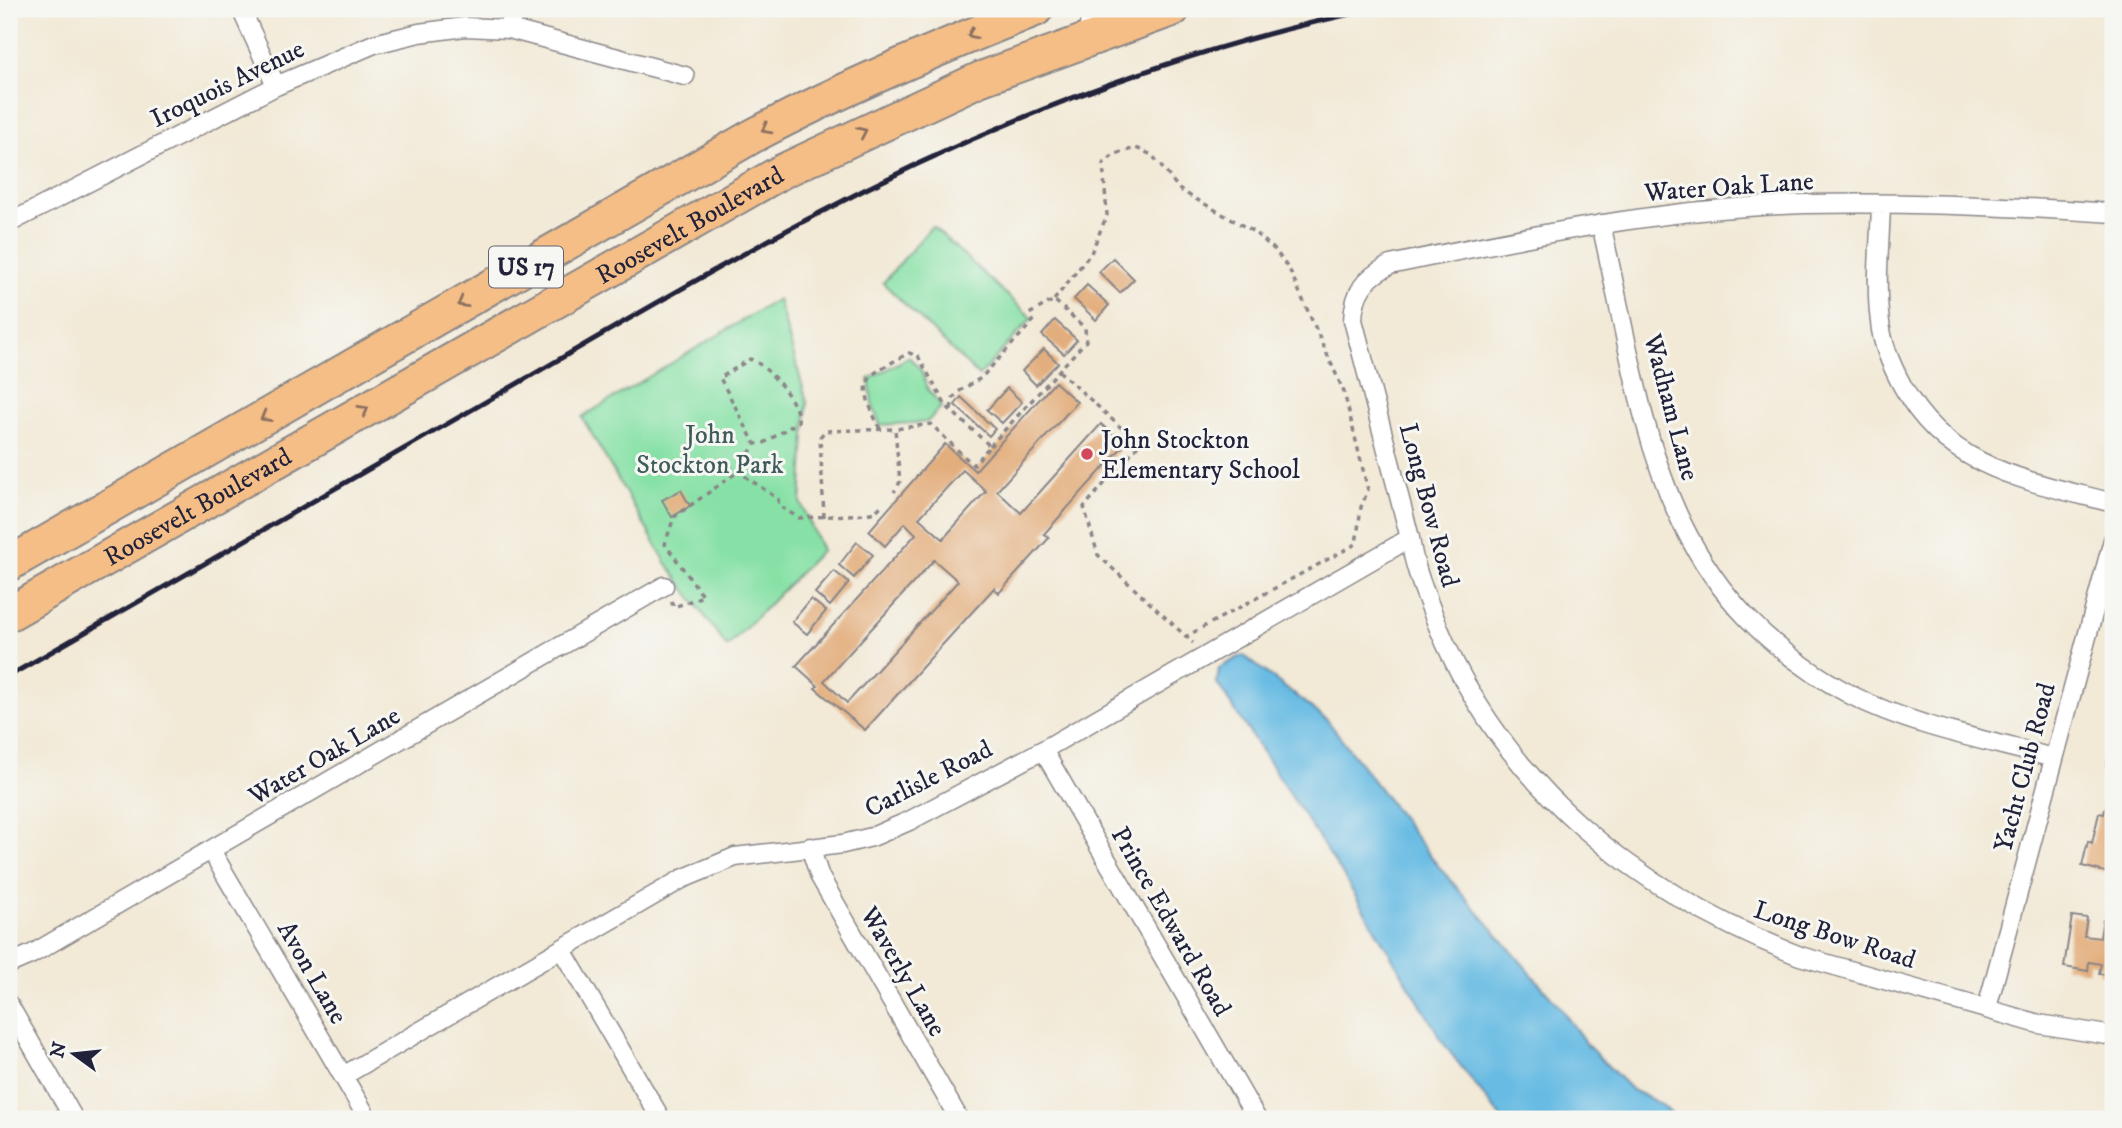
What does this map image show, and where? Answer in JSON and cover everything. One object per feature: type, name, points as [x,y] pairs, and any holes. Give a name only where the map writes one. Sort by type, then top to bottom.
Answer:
[{"type":"highway","name":"Roosevelt Boulevard","points":[[9,564],[751,137],[892,69],[1036,9]]},
{"type":"highway","name":"Roosevelt Boulevard","points":[[9,614],[783,171],[980,79],[1090,23],[1173,9]]},
{"type":"street","points":[[241,9],[276,86]]},
{"type":"street","points":[[509,29],[514,9]]},
{"type":"street","name":"Iroquois Avenue","points":[[9,223],[276,86],[374,44],[419,33],[465,27],[509,29],[685,76]]},
{"type":"street","name":"Water Oak Lane","points":[[1360,286],[1374,273],[1390,265],[1601,224],[1804,204],[2023,207],[2113,213]]},
{"type":"street","points":[[1881,205],[1880,322],[1890,363],[1912,405],[1952,446],[1976,461],[2002,473],[2113,503]]},
{"type":"street","name":"Wadham Lane","points":[[1601,224],[1647,431],[1664,486],[1687,536],[1724,592],[1766,636],[1807,668],[1853,695],[1900,715],[2053,758]]},
{"type":"street","name":"Long Bow Road","points":[[1360,286],[1353,303],[1353,320],[1410,538],[1413,565],[1448,652],[1476,701],[1521,765],[1563,810],[1616,856],[1665,891],[1762,941],[1800,956],[2052,1027],[2113,1036]]},
{"type":"street","name":"Carlisle Road","points":[[343,1076],[682,879],[719,862],[752,853],[872,837],[1043,750],[1410,538]]},
{"type":"street","name":"Yacht Club Road","points":[[1987,1008],[2113,540]]},
{"type":"street","name":"Water Oak Lane","points":[[9,964],[32,954],[212,852],[664,586]]},
{"type":"street","name":"Prince Edward Road","points":[[1043,750],[1256,1119]]},
{"type":"street","name":"Waverly Lane","points":[[810,847],[820,877],[959,1119]]},
{"type":"street","name":"Avon Lane","points":[[212,852],[368,1119]]},
{"type":"street","points":[[562,950],[661,1119]]},
{"type":"street","points":[[9,1005],[74,1119]]},
{"type":"path","points":[[1028,314],[1054,300],[1091,253],[1107,215],[1103,164],[1115,154],[1136,148],[1152,155],[1180,190],[1254,232],[1275,250],[1290,271],[1344,393],[1368,490],[1361,508],[1356,544],[1185,637]]},
{"type":"path","points":[[824,517],[821,433],[931,425],[973,465],[1086,341],[1088,334],[1085,328],[1054,300]]},
{"type":"path","points":[[951,411],[953,398],[981,378],[1036,318]]},
{"type":"path","points":[[880,429],[869,407],[865,387],[868,377],[878,368],[909,353],[918,356],[938,396],[951,411],[990,446]]},
{"type":"path","points":[[750,359],[765,368],[794,403],[799,414],[798,422],[788,429],[764,443],[755,444],[719,378],[750,359]]},
{"type":"path","points":[[1059,371],[1139,444],[1084,507],[1098,555],[1199,649]]},
{"type":"path","points":[[894,492],[900,482],[895,429]]},
{"type":"path","points":[[664,586],[674,607],[704,596],[666,544],[674,517],[739,471],[755,444]]},
{"type":"path","points":[[719,459],[778,499],[779,506],[799,518],[866,514],[875,512],[882,505]]},
{"type":"green space","points":[[932,226],[1032,318],[979,376],[883,283]]},
{"type":"green space","name":"John Stockton Park","points":[[778,299],[807,402],[801,503],[822,550],[727,647],[667,564],[582,417]]},
{"type":"green space","points":[[909,357],[921,370],[928,390],[942,406],[927,422],[880,425],[872,404],[869,379]]},
{"type":"water","points":[[1243,655],[1327,720],[1440,868],[1559,1006],[1588,1046],[1632,1090],[1659,1103],[1677,1119],[1502,1119],[1446,1047],[1341,872],[1217,683],[1219,668]]},
{"type":"building","points":[[1113,258],[1134,279],[1120,293],[1099,272]]},
{"type":"building","points":[[1087,285],[1109,305],[1096,320],[1074,299]]},
{"type":"building","points":[[1055,320],[1077,340],[1064,354],[1042,335]]},
{"type":"building","points":[[1044,349],[1058,363],[1036,385],[1022,371]]},
{"type":"building","points":[[1055,382],[1077,402],[997,491],[1021,513],[1101,424],[1124,445],[1044,534],[1049,538],[999,593],[994,588],[865,730],[815,688],[818,686],[796,666],[916,534],[905,523],[885,546],[869,531],[945,444],[975,471]],"holes":[[[963,470],[986,491],[943,539],[919,518]],[[934,560],[958,581],[847,703],[824,681]]]},
{"type":"building","points":[[1007,388],[1022,402],[1002,423],[987,410]]},
{"type":"building","points":[[961,397],[995,429],[989,436],[955,405]]},
{"type":"building","points":[[681,490],[690,506],[672,517],[662,500]]},
{"type":"building","points":[[857,542],[873,555],[854,578],[839,565]]},
{"type":"building","points":[[834,571],[849,583],[830,606],[815,593]]},
{"type":"building","points":[[811,599],[826,611],[807,634],[792,622]]},
{"type":"building","points":[[2113,744],[2113,768],[2106,766]]},
{"type":"building","points":[[2107,802],[2113,804],[2113,874],[2082,866],[2088,841],[2092,843],[2099,813],[2104,814]]},
{"type":"building","points":[[2072,916],[2087,918],[2084,936],[2100,938],[2103,920],[2113,922],[2113,976],[2099,974],[2101,964],[2089,962],[2088,971],[2064,967]]},
{"type":"railway","points":[[9,676],[702,277],[875,185],[1013,122],[1155,68],[1228,45],[1374,9]]},
{"type":"place","name":"John Stockton Elementary School","points":[[1087,454]]}]
